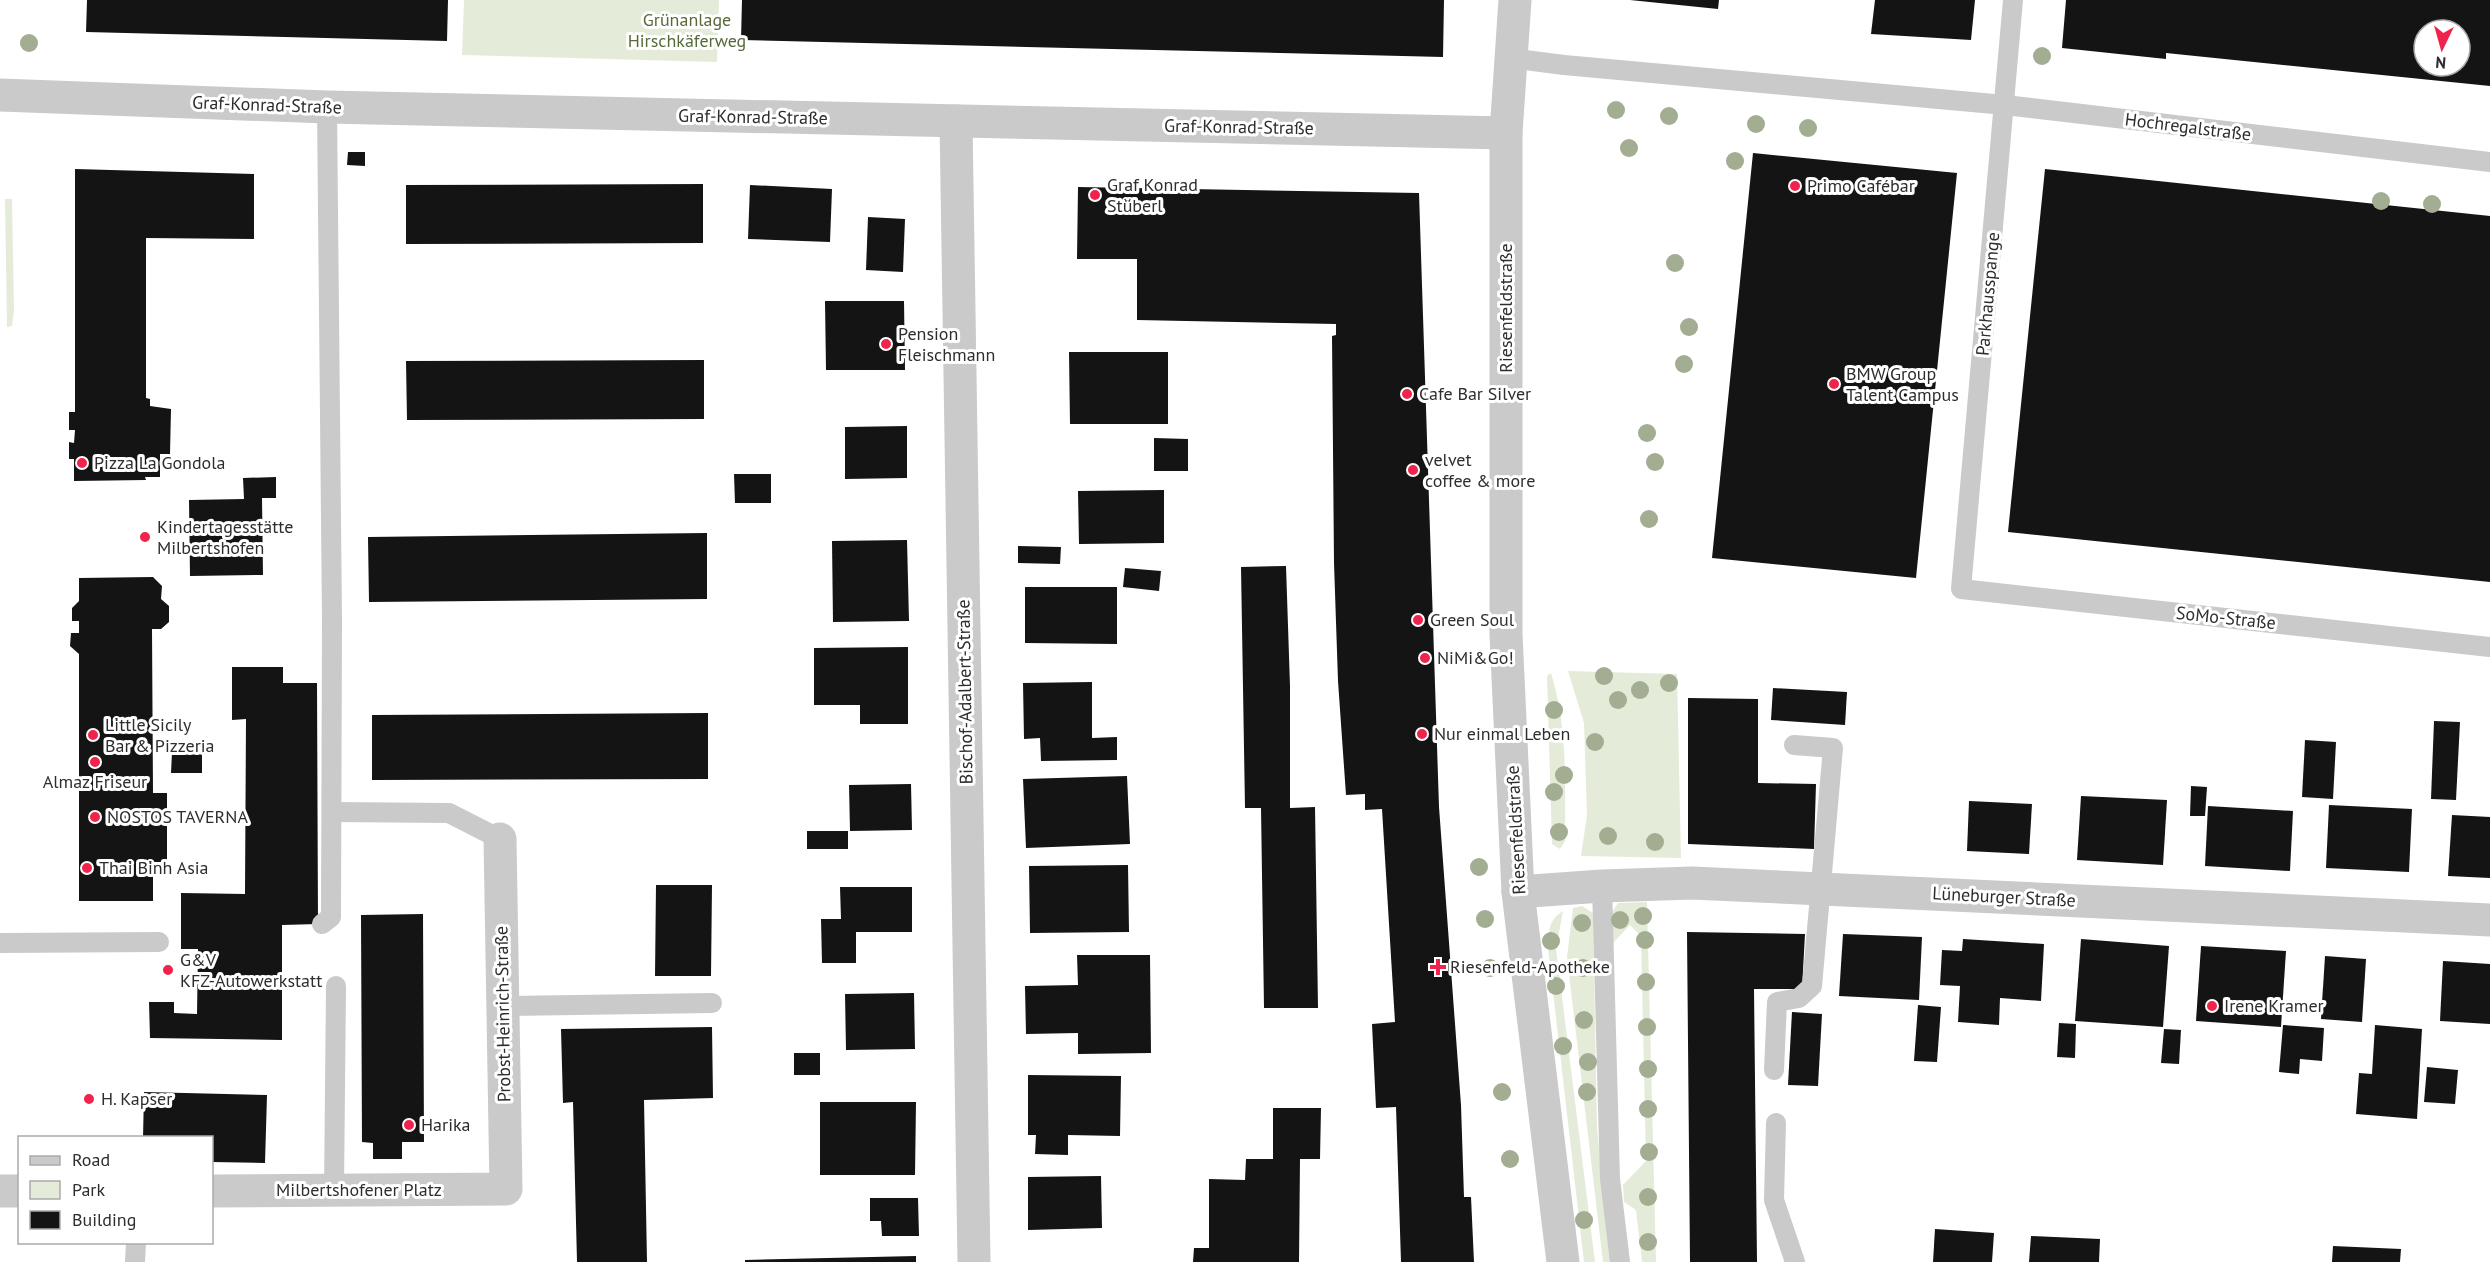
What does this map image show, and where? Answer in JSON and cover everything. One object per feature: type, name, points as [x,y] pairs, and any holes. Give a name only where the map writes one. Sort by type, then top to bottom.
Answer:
[{"type":"street","name":"Riesenfeldstraße","points":[[1515,0],[1506,133],[1506,634],[1518,892],[1563,1262]]},
{"type":"street","name":"Graf-Konrad-Straße","points":[[0,95],[327,108],[1506,133]]},
{"type":"street","name":"Bischof-Adalbert-Straße","points":[[956,121],[974,1262]]},
{"type":"street","name":"Probst-Heinrich-Straße","points":[[500,839],[506,1189]]},
{"type":"street","name":"Lüneburger Straße","points":[[1518,892],[1692,883],[2490,920]]},
{"type":"street","name":"Milbertshofener Platz","points":[[213,1191],[506,1189]]},
{"type":"street","points":[[0,1191],[18,1191]]},
{"type":"lane","name":"Parkhausspange","points":[[1961,589],[2013,0]]},
{"type":"lane","name":"Hochregalstraße","points":[[1510,58],[2005,105],[2490,162]]},
{"type":"lane","points":[[322,924],[331,917],[332,812],[327,108]]},
{"type":"lane","name":"SoMo-Straße","points":[[1961,589],[2490,647]]},
{"type":"lane","points":[[1774,1070],[1777,1002],[1799,998],[1812,986],[1833,748],[1794,745]]},
{"type":"lane","points":[[332,812],[449,813],[500,839]]},
{"type":"lane","points":[[1602,886],[1610,1179],[1620,1262]]},
{"type":"lane","points":[[0,943],[159,942]]},
{"type":"lane","points":[[334,1190],[336,986]]},
{"type":"lane","points":[[503,1006],[712,1003]]},
{"type":"lane","points":[[1776,1123],[1774,1200],[1795,1262]]},
{"type":"lane","points":[[135,1262],[136,1244]]},
{"type":"green space","name":"Grünanlage Hirschkäferweg","points":[[464,0],[719,0],[717,62],[462,55]]},
{"type":"green space","points":[[5,199],[12,199],[14,310],[12,326],[7,327]]},
{"type":"green space","points":[[1568,671],[1677,674],[1681,858],[1581,856],[1587,815],[1584,723]]},
{"type":"green space","points":[[1551,673],[1563,735],[1565,841],[1560,849],[1552,844],[1547,676]]},
{"type":"green space","points":[[1647,902],[1656,1262],[1642,1262],[1636,1210],[1624,1202],[1623,1185],[1646,1161],[1641,936],[1630,925],[1613,943],[1612,912],[1618,903]]},
{"type":"green space","points":[[1582,906],[1593,913],[1597,1129],[1611,1262],[1603,1262],[1567,957],[1573,908]]},
{"type":"green space","points":[[1563,911],[1556,949],[1595,1262],[1584,1262],[1548,948],[1552,922]]},
{"type":"building","points":[[87,0],[448,0],[447,41],[86,32]]},
{"type":"building","points":[[742,0],[1444,0],[1443,57],[741,40]]},
{"type":"building","points":[[1630,0],[1719,0],[1718,9]]},
{"type":"building","points":[[1875,0],[1975,0],[1971,40],[1871,34]]},
{"type":"building","points":[[2066,0],[2490,0],[2490,86],[2166,53],[2166,59],[2062,48]]},
{"type":"building","points":[[348,152],[365,152],[365,166],[347,165]]},
{"type":"building","points":[[1753,153],[1957,173],[1916,578],[1712,558]]},
{"type":"building","points":[[75,169],[254,174],[254,239],[146,238],[146,398],[150,399],[150,406],[171,409],[170,454],[160,454],[160,477],[145,477],[146,480],[74,481],[74,459],[69,459],[69,442],[74,443],[75,430],[69,430],[69,412],[75,412]]},
{"type":"building","points":[[2045,169],[2490,216],[2490,582],[2008,532]]},
{"type":"building","points":[[703,184],[703,243],[406,244],[406,185]]},
{"type":"building","points":[[750,185],[832,189],[830,242],[748,239]]},
{"type":"building","points":[[1078,187],[1419,193],[1439,807],[1461,1105],[1464,1197],[1471,1197],[1474,1262],[1401,1262],[1396,1107],[1376,1108],[1372,1024],[1395,1022],[1382,809],[1365,810],[1365,794],[1346,795],[1338,681],[1334,563],[1332,336],[1336,335],[1336,324],[1137,320],[1137,259],[1077,259]]},
{"type":"building","points":[[868,217],[905,219],[903,272],[866,270]]},
{"type":"building","points":[[825,301],[904,301],[905,370],[826,370]]},
{"type":"building","points":[[1069,352],[1168,352],[1168,424],[1070,424]]},
{"type":"building","points":[[704,360],[704,419],[407,420],[406,361]]},
{"type":"building","points":[[907,426],[907,478],[845,479],[845,427]]},
{"type":"building","points":[[1154,438],[1188,439],[1188,471],[1154,471]]},
{"type":"building","points":[[734,474],[771,474],[771,503],[735,503]]},
{"type":"building","points":[[276,477],[276,498],[262,498],[263,575],[190,576],[189,500],[244,499],[243,478]]},
{"type":"building","points":[[1164,490],[1164,543],[1079,544],[1078,491]]},
{"type":"building","points":[[707,533],[707,599],[369,602],[368,537]]},
{"type":"building","points":[[907,540],[909,621],[833,622],[832,541]]},
{"type":"building","points":[[1018,546],[1061,547],[1060,564],[1018,563]]},
{"type":"building","points":[[1286,566],[1290,686],[1290,808],[1315,807],[1318,1008],[1264,1008],[1261,808],[1245,808],[1241,567]]},
{"type":"building","points":[[1125,568],[1161,571],[1159,591],[1123,587]]},
{"type":"building","points":[[153,577],[162,586],[161,599],[169,606],[169,622],[161,629],[152,629],[153,793],[167,793],[167,862],[153,862],[153,901],[79,901],[79,654],[70,646],[71,633],[79,633],[79,621],[72,621],[72,608],[79,601],[79,578]]},
{"type":"building","points":[[1025,587],[1117,587],[1117,644],[1025,643]]},
{"type":"building","points":[[908,647],[908,724],[860,724],[860,705],[814,705],[814,648]]},
{"type":"building","points":[[232,667],[283,667],[283,683],[317,683],[318,924],[282,925],[282,1040],[150,1038],[149,1002],[174,1002],[174,1013],[197,1014],[198,949],[181,949],[181,893],[245,894],[246,719],[232,720]]},
{"type":"building","points":[[1092,682],[1092,738],[1117,737],[1117,760],[1041,761],[1040,738],[1024,739],[1023,683]]},
{"type":"building","points":[[1773,688],[1847,692],[1845,725],[1771,720]]},
{"type":"building","points":[[1688,698],[1758,699],[1758,783],[1816,784],[1814,849],[1688,844]]},
{"type":"building","points":[[708,713],[708,779],[372,780],[372,715]]},
{"type":"building","points":[[2434,721],[2460,722],[2456,800],[2431,799]]},
{"type":"building","points":[[2305,740],[2336,742],[2333,799],[2302,797]]},
{"type":"building","points":[[172,752],[202,752],[202,773],[171,773]]},
{"type":"building","points":[[1127,776],[1130,844],[1026,848],[1023,779]]},
{"type":"building","points":[[911,784],[912,830],[850,831],[849,785]]},
{"type":"building","points":[[2191,786],[2207,787],[2205,816],[2190,816]]},
{"type":"building","points":[[2081,796],[2167,800],[2163,865],[2077,860]]},
{"type":"building","points":[[1969,801],[2032,804],[2029,854],[1967,851]]},
{"type":"building","points":[[2329,805],[2412,809],[2409,872],[2326,868]]},
{"type":"building","points":[[2208,806],[2293,811],[2290,871],[2205,866]]},
{"type":"building","points":[[2452,815],[2490,817],[2490,878],[2448,876]]},
{"type":"building","points":[[807,831],[848,831],[848,849],[807,849]]},
{"type":"building","points":[[1128,865],[1129,932],[1030,933],[1029,866]]},
{"type":"building","points":[[656,885],[712,885],[711,976],[655,976]]},
{"type":"building","points":[[840,887],[912,887],[912,932],[856,932],[856,963],[822,963],[821,919],[841,919]]},
{"type":"building","points":[[423,914],[424,1142],[402,1142],[402,1159],[373,1159],[373,1143],[362,1142],[361,915]]},
{"type":"building","points":[[1687,932],[1805,934],[1802,989],[1754,989],[1757,1262],[1690,1262]]},
{"type":"building","points":[[1843,934],[1922,937],[1919,1000],[1839,996]]},
{"type":"building","points":[[1963,939],[2044,944],[2041,1001],[2000,998],[1999,1025],[1958,1022],[1960,986],[1940,985],[1942,950],[1962,951]]},
{"type":"building","points":[[2081,939],[2169,946],[2163,1027],[2075,1021]]},
{"type":"building","points":[[2201,946],[2286,951],[2281,1027],[2196,1021]]},
{"type":"building","points":[[1077,955],[1150,955],[1151,1053],[1078,1054],[1078,1033],[1026,1034],[1025,986],[1078,985]]},
{"type":"building","points":[[2325,956],[2366,959],[2362,1022],[2321,1019]]},
{"type":"building","points":[[2443,961],[2490,964],[2490,1024],[2440,1021]]},
{"type":"building","points":[[914,993],[915,1049],[846,1050],[845,994]]},
{"type":"building","points":[[1918,1005],[1941,1007],[1937,1062],[1914,1061]]},
{"type":"building","points":[[1792,1012],[1822,1014],[1818,1086],[1788,1085]]},
{"type":"building","points":[[2059,1023],[2076,1024],[2075,1058],[2057,1057]]},
{"type":"building","points":[[2283,1025],[2324,1028],[2322,1061],[2300,1059],[2299,1074],[2279,1072]]},
{"type":"building","points":[[2375,1025],[2422,1029],[2417,1119],[2356,1114],[2359,1073],[2372,1074]]},
{"type":"building","points":[[712,1027],[713,1098],[644,1100],[647,1262],[577,1262],[573,1102],[563,1103],[561,1029]]},
{"type":"building","points":[[2164,1029],[2181,1030],[2179,1064],[2161,1063]]},
{"type":"building","points":[[794,1053],[820,1053],[820,1075],[794,1075]]},
{"type":"building","points":[[2427,1067],[2458,1070],[2455,1104],[2424,1102]]},
{"type":"building","points":[[1028,1075],[1121,1076],[1120,1136],[1068,1135],[1068,1155],[1035,1154],[1036,1135],[1028,1135]]},
{"type":"building","points":[[144,1092],[267,1095],[265,1163],[213,1162],[213,1136],[143,1136]]},
{"type":"building","points":[[820,1102],[916,1102],[915,1175],[820,1175]]},
{"type":"building","points":[[1273,1108],[1321,1108],[1320,1159],[1300,1159],[1299,1262],[1193,1262],[1194,1248],[1209,1248],[1209,1179],[1245,1180],[1246,1159],[1273,1159]]},
{"type":"building","points":[[1101,1176],[1102,1228],[1028,1230],[1028,1177]]},
{"type":"building","points":[[870,1198],[918,1198],[919,1236],[882,1236],[881,1221],[870,1221]]},
{"type":"building","points":[[1935,1229],[1994,1233],[1992,1262],[1933,1262]]},
{"type":"building","points":[[2031,1236],[2100,1239],[2099,1262],[2029,1262]]},
{"type":"building","points":[[2333,1246],[2401,1249],[2400,1262],[2332,1262]]},
{"type":"building","points":[[916,1256],[916,1262],[745,1262],[745,1260]]},
{"type":"place","name":"Primo Cafébar","points":[[1795,186]]},
{"type":"place","name":"Graf Konrad Stüberl","points":[[1095,195]]},
{"type":"place","name":"Pension Fleischmann","points":[[886,344]]},
{"type":"place","name":"BMW Group Talent Campus","points":[[1834,384]]},
{"type":"place","name":"Cafe Bar Silver","points":[[1407,394]]},
{"type":"place","name":"Pizza La Gondola","points":[[82,463]]},
{"type":"place","name":"velvet coffee & more","points":[[1413,470]]},
{"type":"place","name":"Kindertagesstätte Milbertshofen","points":[[145,537]]},
{"type":"place","name":"Green Soul","points":[[1418,620]]},
{"type":"place","name":"NiMi&Go!","points":[[1425,658]]},
{"type":"place","name":"Nur einmal Leben","points":[[1422,734]]},
{"type":"place","name":"Little Sicily Bar & Pizzeria","points":[[93,735]]},
{"type":"place","name":"Almaz Friseur","points":[[95,762]]},
{"type":"place","name":"NOSTOS TAVERNA","points":[[95,817]]},
{"type":"place","name":"Thai Binh Asia","points":[[87,868]]},
{"type":"place","name":"Riesenfeld-Apotheke","points":[[1438,967]]},
{"type":"place","name":"G&V KFZ-Autowerkstatt","points":[[168,970]]},
{"type":"place","name":"Irene Kramer","points":[[2212,1006]]},
{"type":"place","name":"H. Kapser","points":[[89,1099]]},
{"type":"place","name":"Harika","points":[[409,1125]]}]
